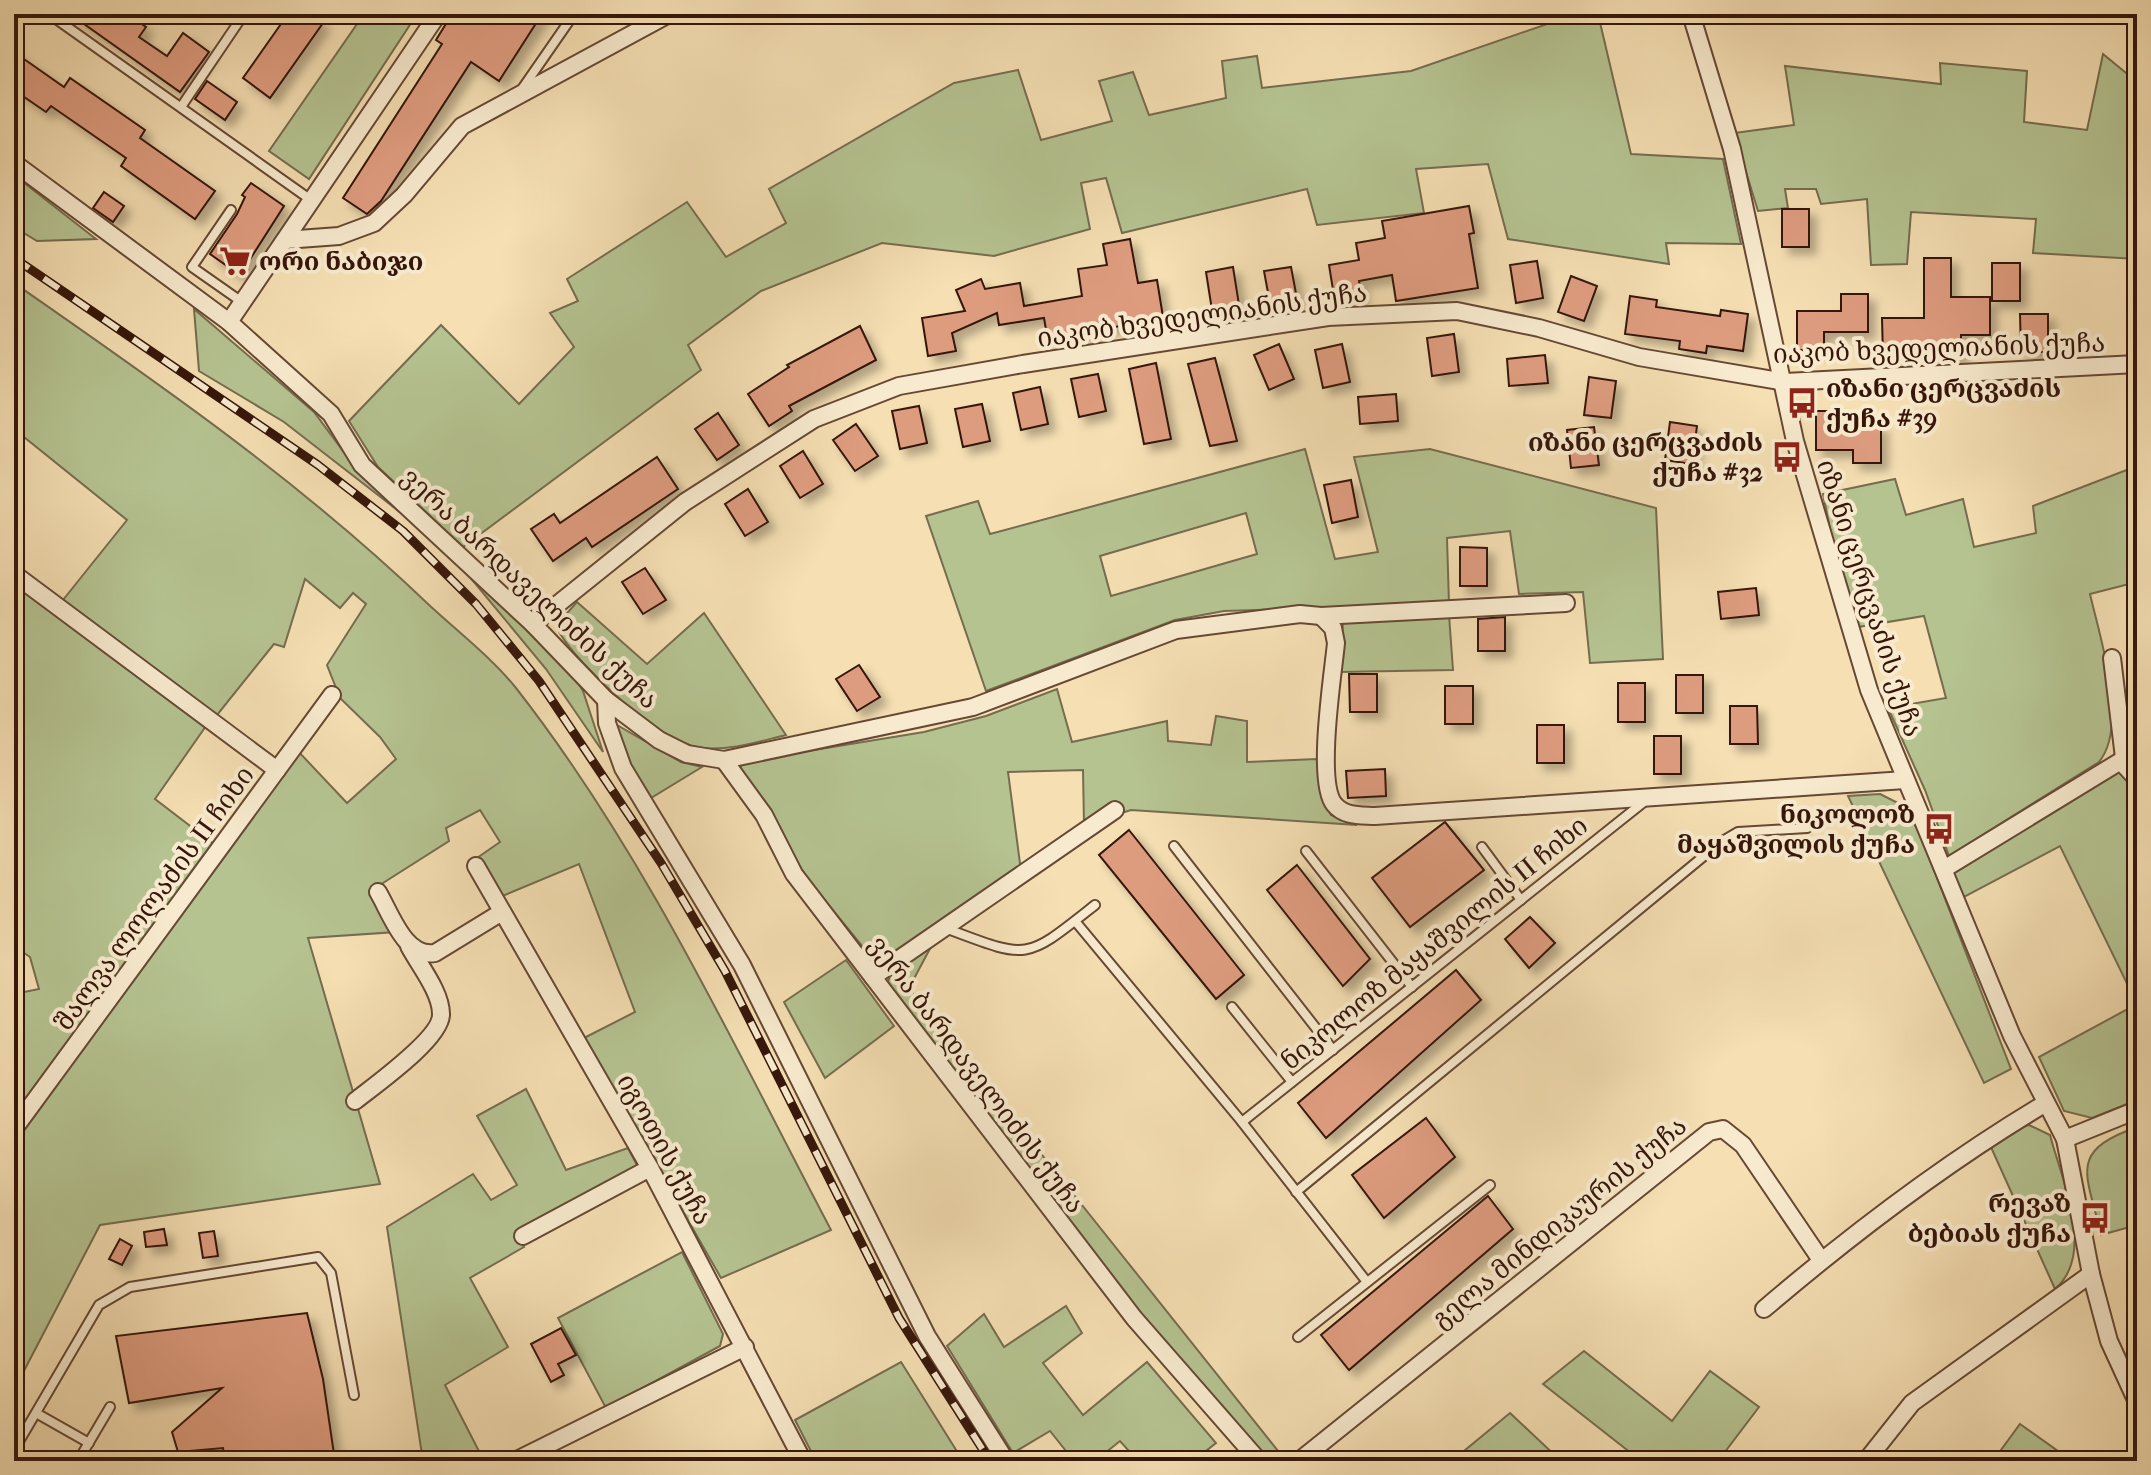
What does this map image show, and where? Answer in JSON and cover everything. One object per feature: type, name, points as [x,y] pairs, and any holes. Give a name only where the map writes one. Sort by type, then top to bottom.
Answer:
[{"type":"street","points":[[229,322],[438,14]]},
{"type":"street","points":[[285,240],[339,236],[374,223],[404,195],[462,126],[669,14]]},
{"type":"street","name":"იზანი ცერცვაძის ქუჩა","points":[[1691,14],[1732,149],[1785,382],[1795,441],[1869,690],[2012,1036],[2065,1139],[2091,1274],[2109,1341],[2137,1402]]},
{"type":"street","name":"ვერა ბარდაველიძის ქუჩა","points":[[14,163],[229,322],[331,414],[362,465],[533,624],[606,700],[659,740],[687,754],[724,760],[764,815],[794,874],[1134,1318],[1251,1458]]},
{"type":"street","name":"იაკობ ხვედელიანის ქუჩა","points":[[533,624],[685,502],[814,419],[899,386],[1328,317],[1457,311],[1539,328],[1639,357],[1785,382],[2137,364]]},
{"type":"street","points":[[14,574],[277,770]]},
{"type":"street","points":[[724,760],[973,707],[1176,630],[1300,614],[1321,616],[1566,603]]},
{"type":"street","points":[[1321,616],[1333,628],[1336,643],[1326,746],[1328,788],[1334,804],[1349,815],[1905,780]]},
{"type":"street","points":[[2112,658],[2137,779]]},
{"type":"street","name":"შალვა ლოლაძის II ჩიხი","points":[[14,1129],[332,695]]},
{"type":"street","points":[[606,700],[607,723],[623,768],[742,965],[927,1336],[1006,1461]]},
{"type":"street","points":[[1944,869],[2131,756]]},
{"type":"street","points":[[873,977],[1115,810]]},
{"type":"street","name":"იგოთის ქუჩა","points":[[476,866],[650,1168],[803,1461]]},
{"type":"street","points":[[355,1101],[433,1035],[442,1017],[440,1004],[378,892]]},
{"type":"street","points":[[409,946],[424,955],[435,953],[502,912]]},
{"type":"street","points":[[1764,1309],[1821,1260],[2002,1129],[2046,1103]]},
{"type":"street","points":[[2065,1139],[2137,1110]]},
{"type":"street","name":"გელა მინდიკაურის ქუჩა","points":[[1299,1461],[1709,1132],[1723,1129],[1743,1145],[1821,1260]]},
{"type":"street","points":[[523,1236],[650,1168]]},
{"type":"street","points":[[1866,1461],[1912,1403],[2091,1274]]},
{"type":"street","points":[[515,1461],[745,1347]]},
{"type":"lane","points":[[49,14],[311,200]]},
{"type":"lane","points":[[181,107],[244,14]]},
{"type":"lane","points":[[519,93],[574,14]]},
{"type":"lane","points":[[231,210],[192,267],[242,302]]},
{"type":"lane","name":"ნიკოლოზ მაყაშვილის II ჩიხი","points":[[1242,1122],[1652,796]]},
{"type":"lane","points":[[1296,1192],[1721,842],[1738,832],[1807,828]]},
{"type":"lane","points":[[1174,846],[1333,1050]]},
{"type":"lane","points":[[1482,847],[1521,900]]},
{"type":"lane","points":[[1306,851],[1412,987]]},
{"type":"lane","points":[[945,928],[1006,951],[1028,951],[1047,943],[1095,905]]},
{"type":"lane","points":[[1075,921],[1242,1122],[1367,1282]]},
{"type":"lane","points":[[1232,1007],[1292,1082]]},
{"type":"lane","points":[[1298,1337],[1490,1185]]},
{"type":"lane","points":[[14,1450],[99,1305],[130,1287],[318,1257],[331,1273],[354,1395]]},
{"type":"lane","points":[[78,1461],[110,1407]]},
{"type":"lane","points":[[36,1413],[89,1443]]},
{"type":"green space","points":[[364,14],[417,14],[309,179],[269,151]]},
{"type":"green space","points":[[1576,14],[1598,14],[1631,154],[1723,159],[1741,244],[1666,243],[1669,264],[1508,239],[1488,164],[1416,169],[1424,213],[1317,225],[1307,189],[1122,233],[1106,178],[1081,183],[1090,229],[994,256],[882,243],[761,291],[688,345],[701,370],[463,547],[378,467],[349,421],[441,325],[519,404],[574,347],[550,313],[578,301],[567,279],[687,202],[726,257],[786,223],[769,189],[954,83],[1018,70],[1041,140],[1112,121],[1099,81],[1133,72],[1149,115],[1226,98],[1222,61],[1257,56],[1262,88],[1411,71]]},
{"type":"green space","points":[[2103,54],[2137,82],[2137,259],[2033,253],[2036,219],[1911,212],[1907,264],[1871,265],[1867,199],[1821,204],[1816,189],[1785,189],[1788,208],[1758,211],[1734,133],[1794,125],[1785,66],[1941,84],[1940,63],[2027,71],[2024,122],[2087,130]]},
{"type":"green space","points":[[14,175],[96,239],[37,241],[14,227]]},
{"type":"green space","points":[[14,283],[175,396],[330,516],[485,655],[516,688],[563,751],[647,883],[723,1021],[831,1230],[721,1278],[584,1038],[635,1012],[579,864],[500,897],[477,858],[500,842],[480,810],[446,828],[449,841],[372,890],[396,932],[308,938],[380,1184],[100,1225],[14,1390],[14,1137],[296,749],[347,803],[396,759],[380,737],[340,698],[327,665],[366,604],[353,593],[340,608],[305,579],[284,647],[274,644],[217,715],[63,600],[127,520],[14,429]]},
{"type":"green space","points":[[194,309],[314,412],[355,467],[414,523],[284,422],[199,371]]},
{"type":"green space","points":[[1305,449],[1335,559],[1378,552],[1354,457],[1430,449],[1656,508],[1663,659],[1590,663],[1583,592],[1519,594],[1510,531],[1447,538],[1449,604],[1224,611],[1175,620],[986,691],[926,516],[978,501],[990,534]],"holes":[[[1246,513],[1257,554],[1111,596],[1100,556]]]},
{"type":"green space","points":[[2137,466],[2137,582],[2090,594],[2110,681],[2112,726],[2108,746],[2099,762],[1949,856],[1925,790],[1888,708],[1946,698],[1924,616],[1858,627],[1836,559],[1823,494],[1895,479],[1906,515],[1963,499],[1974,547],[2036,533],[2033,506]]},
{"type":"green space","points":[[469,576],[567,665],[583,691],[603,752],[546,669]]},
{"type":"green space","points":[[14,582],[206,726],[155,799],[215,845],[14,1119],[14,994],[39,989],[30,957],[14,946]]},
{"type":"green space","points":[[577,602],[647,664],[704,613],[786,735],[712,749],[683,743],[664,732],[622,701],[569,647],[559,632],[561,620]]},
{"type":"green space","points":[[1449,615],[1453,670],[1340,672],[1343,621]]},
{"type":"green space","points":[[1057,689],[1072,742],[1167,721],[1168,741],[1211,745],[1216,716],[1247,721],[1247,762],[1317,759],[1323,798],[1331,815],[1357,825],[1131,810],[1084,825],[1083,770],[1008,772],[1021,871],[876,963],[799,869],[781,829],[742,775],[740,767],[746,761],[924,732],[986,716]]},
{"type":"green space","points":[[617,725],[681,762],[702,767],[646,801],[613,729]]},
{"type":"green space","points":[[2120,770],[2137,793],[2137,879],[2127,884],[2137,903],[2137,1004],[2060,846],[1964,897],[1952,874]]},
{"type":"green space","points":[[1880,794],[1898,803],[1918,829],[2011,1069],[1984,1083],[1848,796]]},
{"type":"green space","points":[[933,943],[909,988],[1286,1461],[1264,1459],[1204,1385],[1143,1319],[888,982],[891,972]]},
{"type":"green space","points":[[846,960],[894,1026],[825,1078],[784,1002]]},
{"type":"green space","points":[[2137,1004],[2137,1100],[2092,1118],[2064,1111],[2039,1057]]},
{"type":"green space","points":[[526,1089],[566,1170],[628,1148],[637,1165],[632,1172],[517,1235],[524,1247],[470,1278],[508,1347],[445,1385],[484,1461],[423,1461],[387,1227],[473,1174],[491,1200],[517,1185],[477,1116]]},
{"type":"green space","points":[[2029,1125],[2050,1135],[2072,1216],[2075,1237],[2073,1257],[2067,1274],[2055,1289],[1990,1145],[2010,1130]]},
{"type":"green space","points":[[2137,1127],[2137,1225],[2101,1235],[2088,1180],[2091,1156],[2115,1136]]},
{"type":"green space","points":[[682,1252],[723,1334],[720,1346],[606,1408],[558,1318]]},
{"type":"green space","points":[[1066,1306],[1082,1333],[1043,1363],[1083,1415],[1147,1362],[1216,1443],[1193,1461],[1138,1461],[1120,1441],[1095,1461],[1074,1461],[1050,1431],[1013,1453],[947,1346],[984,1314],[1004,1347]]},
{"type":"green space","points":[[1584,1351],[1672,1421],[1710,1371],[1759,1407],[1718,1461],[1634,1461],[1636,1457],[1543,1384]]},
{"type":"green space","points":[[901,1362],[963,1461],[816,1461],[795,1420]]},
{"type":"green space","points":[[1510,1413],[1561,1461],[1472,1461],[1464,1451]]},
{"type":"green space","points":[[2020,1424],[2072,1461],[1993,1461]]},
{"type":"building","points":[[70,14],[128,14],[146,27],[139,37],[167,56],[183,33],[209,52],[180,92]]},
{"type":"building","points":[[288,14],[309,14],[323,23],[270,98],[243,78]]},
{"type":"building","points":[[452,14],[542,14],[499,81],[471,62],[381,201],[367,214],[343,198],[442,44],[436,40]]},
{"type":"building","points":[[14,52],[64,87],[70,78],[145,130],[140,138],[215,191],[195,219],[121,166],[126,158],[51,106],[46,112],[14,90]]},
{"type":"building","points":[[207,81],[237,102],[225,120],[195,99]]},
{"type":"building","points":[[251,183],[284,206],[240,275],[210,254],[237,214],[245,197],[242,195]]},
{"type":"building","points":[[104,192],[124,206],[113,222],[93,208]]},
{"type":"building","points":[[1469,206],[1474,233],[1469,234],[1478,288],[1396,301],[1392,275],[1359,281],[1362,298],[1335,302],[1329,265],[1359,260],[1356,243],[1385,238],[1382,221]]},
{"type":"building","points":[[1782,209],[1809,209],[1809,247],[1782,247]]},
{"type":"building","points":[[1130,239],[1138,283],[1157,280],[1163,317],[1048,341],[1044,318],[999,325],[997,313],[952,333],[956,351],[928,356],[922,318],[965,311],[956,290],[981,279],[985,289],[1020,283],[1024,306],[1082,296],[1078,269],[1107,265],[1103,244]]},
{"type":"building","points":[[1924,258],[1951,258],[1951,297],[1990,297],[1990,335],[1961,335],[1961,358],[1883,356],[1882,318],[1924,318]]},
{"type":"building","points":[[1537,261],[1543,298],[1516,303],[1510,265]]},
{"type":"building","points":[[1992,263],[2020,263],[2020,301],[1992,301]]},
{"type":"building","points":[[1233,267],[1239,305],[1212,310],[1206,272]]},
{"type":"building","points":[[1291,267],[1298,304],[1271,309],[1264,271]]},
{"type":"building","points":[[1571,276],[1597,286],[1584,321],[1558,312]]},
{"type":"building","points":[[1841,294],[1868,294],[1868,332],[1824,332],[1824,350],[1797,350],[1797,311],[1841,311]]},
{"type":"building","points":[[1630,296],[1657,300],[1656,307],[1720,316],[1721,310],[1748,314],[1743,351],[1707,346],[1706,353],[1679,349],[1680,341],[1625,334]]},
{"type":"building","points":[[2020,314],[2048,314],[2048,352],[2021,352]]},
{"type":"building","points":[[860,326],[876,360],[789,406],[792,411],[769,426],[748,394],[789,367],[787,365]]},
{"type":"building","points":[[1454,334],[1459,372],[1432,376],[1427,338]]},
{"type":"building","points":[[1279,344],[1294,379],[1269,390],[1254,355]]},
{"type":"building","points":[[1342,344],[1350,382],[1323,388],[1315,350]]},
{"type":"building","points":[[1545,355],[1548,383],[1509,386],[1507,359]]},
{"type":"building","points":[[1215,358],[1237,441],[1210,446],[1188,364]]},
{"type":"building","points":[[1156,363],[1171,439],[1144,444],[1129,369]]},
{"type":"building","points":[[1098,374],[1106,411],[1079,417],[1071,379]]},
{"type":"building","points":[[1589,377],[1616,381],[1611,418],[1584,415]]},
{"type":"building","points":[[1040,387],[1048,424],[1021,430],[1013,393]]},
{"type":"building","points":[[1396,394],[1398,421],[1360,424],[1358,397]]},
{"type":"building","points":[[982,404],[990,441],[963,447],[955,409]]},
{"type":"building","points":[[919,406],[927,443],[900,449],[892,411]]},
{"type":"building","points":[[1816,411],[1844,411],[1844,425],[1881,425],[1881,463],[1853,463],[1853,450],[1816,450]]},
{"type":"building","points":[[718,413],[739,445],[717,460],[695,429]]},
{"type":"building","points":[[1670,422],[1697,426],[1692,464],[1665,460]]},
{"type":"building","points":[[856,424],[878,456],[855,471],[833,440]]},
{"type":"building","points":[[1594,427],[1599,465],[1571,468],[1567,430]]},
{"type":"building","points":[[803,451],[823,484],[800,498],[780,466]]},
{"type":"building","points":[[657,457],[678,489],[592,547],[586,538],[553,561],[531,529],[554,514],[560,523]]},
{"type":"building","points":[[1351,480],[1358,517],[1332,523],[1324,485]]},
{"type":"building","points":[[748,489],[768,522],[745,536],[725,504]]},
{"type":"building","points":[[1460,547],[1487,548],[1487,586],[1460,586]]},
{"type":"building","points":[[645,568],[666,600],[643,614],[622,582]]},
{"type":"building","points":[[1756,588],[1759,615],[1721,619],[1718,592]]},
{"type":"building","points":[[1505,617],[1505,651],[1478,651],[1478,619]]},
{"type":"building","points":[[859,665],[880,697],[857,711],[836,679]]},
{"type":"building","points":[[1349,674],[1377,674],[1377,712],[1350,712]]},
{"type":"building","points":[[1676,675],[1703,675],[1703,713],[1676,713]]},
{"type":"building","points":[[1618,683],[1645,683],[1645,722],[1618,722]]},
{"type":"building","points":[[1445,686],[1473,686],[1473,724],[1445,724]]},
{"type":"building","points":[[1730,706],[1757,706],[1758,744],[1730,744]]},
{"type":"building","points":[[1537,725],[1564,725],[1564,763],[1537,763]]},
{"type":"building","points":[[1654,736],[1681,736],[1681,774],[1654,774]]},
{"type":"building","points":[[1385,769],[1386,796],[1348,798],[1346,771]]},
{"type":"building","points":[[1445,822],[1484,870],[1410,927],[1372,878]]},
{"type":"building","points":[[1129,830],[1244,975],[1216,999],[1099,855]]},
{"type":"building","points":[[1297,865],[1370,959],[1343,986],[1267,890]]},
{"type":"building","points":[[1530,917],[1555,943],[1529,968],[1505,939]]},
{"type":"building","points":[[1456,970],[1481,1000],[1326,1138],[1298,1103]]},
{"type":"building","points":[[1426,1118],[1455,1157],[1384,1218],[1352,1175]]},
{"type":"building","points":[[1488,1196],[1513,1229],[1349,1370],[1321,1335]]},
{"type":"building","points":[[164,1229],[167,1245],[146,1247],[144,1232]]},
{"type":"building","points":[[214,1231],[218,1256],[203,1258],[199,1233]]},
{"type":"building","points":[[120,1239],[132,1246],[122,1265],[109,1259]]},
{"type":"building","points":[[307,1313],[323,1379],[335,1461],[225,1461],[223,1448],[178,1452],[172,1432],[222,1388],[129,1403],[116,1336]]},
{"type":"building","points":[[561,1328],[576,1355],[558,1364],[564,1375],[551,1382],[531,1344]]},
{"type":"railway","points":[[14,258],[318,465],[403,531],[476,604],[539,681],[661,863],[725,971],[899,1318],[990,1461]]},
{"type":"place","name":"ორი ნაბიჯი","points":[[235,261]]},
{"type":"place","name":"იზანი ცერცვაძის ქუჩა #39","points":[[1802,403]]},
{"type":"place","name":"იზანი ცერცვაძის ქუჩა #32","points":[[1787,457]]},
{"type":"place","name":"ნიკოლოზ მაყაშვილის ქუჩა","points":[[1939,829]]},
{"type":"place","name":"რევაზ ბებიას ქუჩა","points":[[2095,1218]]}]
